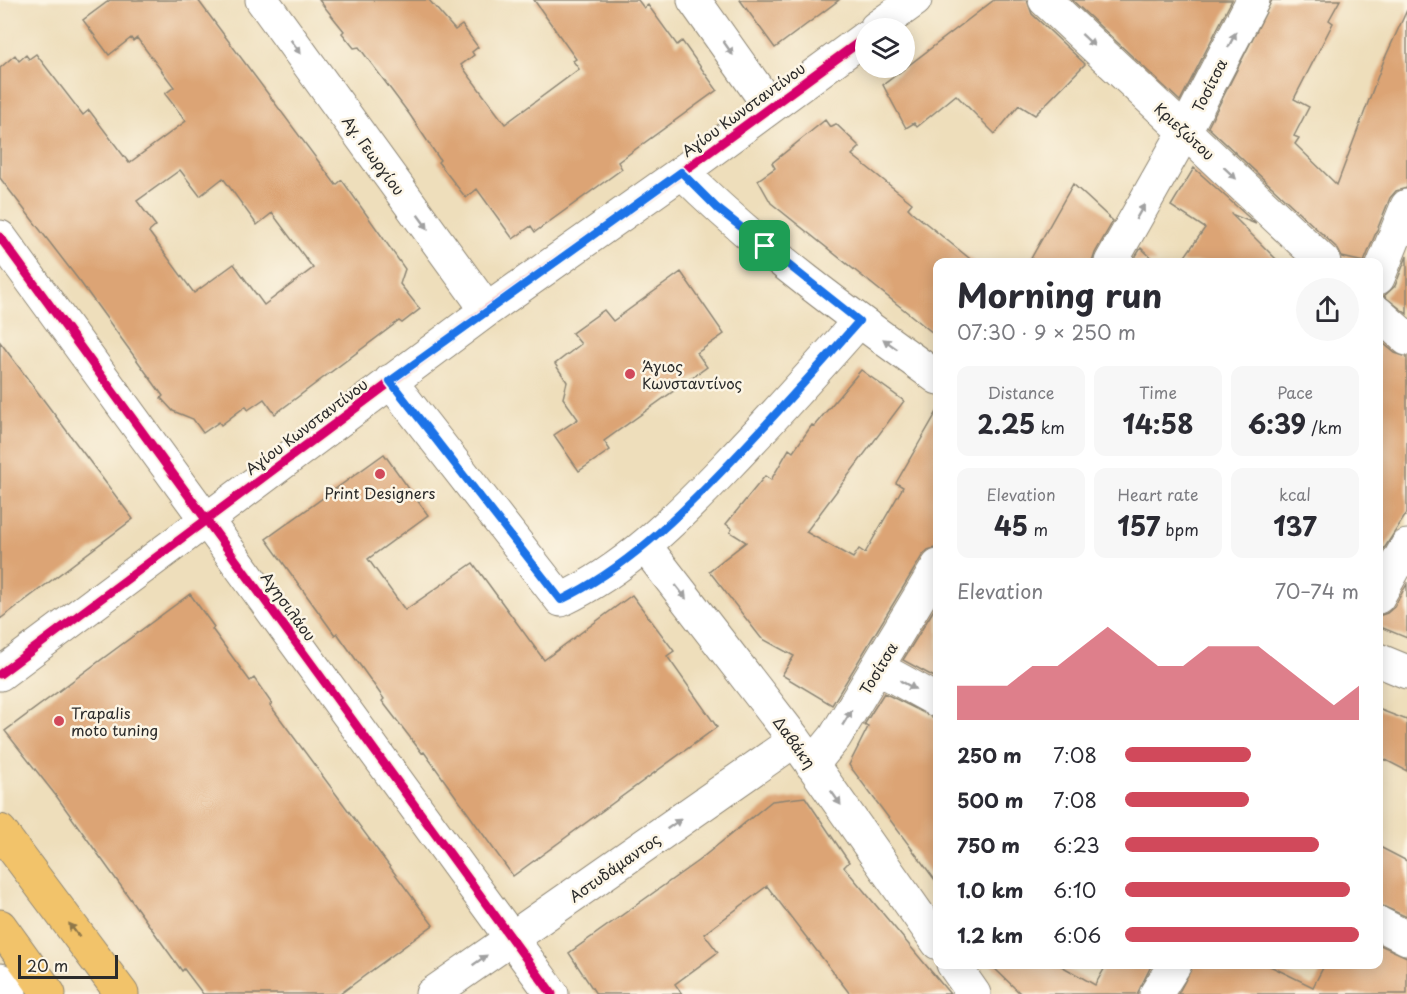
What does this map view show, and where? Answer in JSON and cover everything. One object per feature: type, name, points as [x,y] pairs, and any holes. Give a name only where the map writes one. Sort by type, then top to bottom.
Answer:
[{"type":"main road","points":[[0,831],[122,994]]},
{"type":"main road","points":[[0,926],[49,994]]},
{"type":"street","name":"Αγ. Γεωργίου","points":[[262,0],[487,310]]},
{"type":"street","points":[[694,0],[770,107]]},
{"type":"street","points":[[890,18],[915,0]]},
{"type":"street","name":"Κριεζώτου","points":[[1045,0],[1320,258]]},
{"type":"street","name":"Τοσίτσα","points":[[1113,258],[1185,131],[1252,0]]},
{"type":"street","name":"Αγίου Κωνσταντίνου","points":[[0,674],[390,381],[855,45]]},
{"type":"street","points":[[681,172],[717,208],[859,321],[933,374]]},
{"type":"street","points":[[1383,266],[1407,206]]},
{"type":"street","name":"Αγησιλάου","points":[[0,237],[552,994]]},
{"type":"street","points":[[1383,318],[1407,339]]},
{"type":"street","points":[[390,381],[561,600],[577,592],[645,546],[689,505],[771,421],[859,321]]},
{"type":"street","name":"Δαβάκη","points":[[645,546],[803,752],[933,936]]},
{"type":"street","points":[[1383,588],[1407,546]]},
{"type":"street","name":"Τοσίτσα","points":[[803,752],[835,737],[933,574]]},
{"type":"street","points":[[1383,662],[1407,672]]},
{"type":"street","points":[[878,668],[933,698]]},
{"type":"street","name":"Αστυδάμαντος","points":[[432,994],[512,938],[803,752]]},
{"type":"street","points":[[1383,926],[1407,938]]},
{"type":"street","points":[[956,969],[974,994]]},
{"type":"street","points":[[1156,994],[1172,969]]},
{"type":"street","points":[[0,980],[10,994]]},
{"type":"building","points":[[110,0],[198,0],[336,185],[342,180],[405,269],[400,284],[420,309],[402,323],[399,321],[275,414],[264,399],[248,410],[246,406],[221,425],[219,422],[203,433],[193,419],[173,411],[161,398],[163,396],[81,283],[0,178],[0,68],[15,55],[19,61],[26,55],[29,59],[36,54],[83,115],[89,110],[129,163],[186,121],[165,94],[174,87],[137,38],[133,41],[131,38],[109,55],[83,20]],"holes":[[[180,170],[200,196],[223,178],[257,225],[272,213],[313,268],[264,305],[234,264],[194,293],[149,232],[156,226],[137,201]]]},
{"type":"building","points":[[319,0],[429,0],[455,30],[462,25],[478,47],[472,52],[474,55],[461,65],[505,124],[579,69],[573,61],[576,59],[534,0],[638,0],[644,8],[648,5],[677,45],[682,41],[717,90],[618,162],[622,169],[535,232],[531,226],[513,239],[477,189],[466,198],[438,162],[440,160],[410,115],[359,47],[354,48],[342,33],[344,31]]},
{"type":"building","points":[[740,0],[839,0],[775,48]]},
{"type":"building","points":[[994,0],[1027,0],[1032,14],[1085,64],[1035,115],[1019,105],[995,134],[956,95],[917,127],[914,123],[906,128],[883,85],[892,78],[915,78],[915,60]]},
{"type":"building","points":[[1072,0],[1232,0],[1180,101]]},
{"type":"building","points":[[1272,0],[1340,0],[1329,20],[1333,23],[1294,99],[1309,107],[1294,136],[1299,138],[1295,144],[1337,185],[1384,60],[1407,10],[1407,188],[1396,191],[1390,198],[1366,258],[1342,257],[1337,248],[1208,127]]},
{"type":"building","points":[[825,120],[830,127],[836,124],[860,147],[852,155],[912,203],[908,208],[912,212],[969,258],[933,258],[933,333],[771,203],[758,180],[775,168],[772,163]]},
{"type":"building","points":[[1194,168],[1256,224],[1231,214],[1275,258],[1184,258],[1205,228],[1171,206]]},
{"type":"building","points":[[1073,184],[1113,221],[1093,258],[1031,258]]},
{"type":"building","points":[[1141,248],[1152,258],[1135,258]]},
{"type":"building","points":[[1407,256],[1407,314],[1384,296],[1395,286]]},
{"type":"building","name":"Άγιος Κωνσταντίνος","points":[[681,272],[724,334],[697,353],[707,367],[604,441],[610,450],[579,471],[554,435],[578,419],[563,398],[567,382],[555,364],[581,344],[572,333],[604,310],[613,321]]},
{"type":"building","points":[[0,342],[133,519],[0,619]]},
{"type":"building","points":[[1383,343],[1395,353],[1407,357],[1407,513],[1383,550]]},
{"type":"building","points":[[861,370],[904,401],[806,532],[853,558],[859,549],[865,553],[903,487],[896,483],[933,419],[933,548],[922,556],[832,705],[782,675],[794,656],[761,638],[709,571],[746,542],[730,532],[732,529],[726,524],[765,476],[771,480],[789,449],[793,452],[812,425],[814,426]]},
{"type":"building","points":[[384,454],[428,515],[368,559],[405,610],[473,563],[544,660],[632,595],[674,651],[667,656],[717,727],[513,876],[424,752],[422,753],[382,701],[384,699],[337,633],[335,635],[266,539]]},
{"type":"building","points":[[1407,584],[1407,638],[1383,628],[1383,614],[1394,607]]},
{"type":"building","points":[[190,594],[250,681],[254,678],[272,704],[270,705],[433,925],[340,994],[203,994],[184,969],[182,971],[57,797],[5,731]]},
{"type":"building","points":[[933,611],[933,676],[903,660]]},
{"type":"building","points":[[884,693],[933,718],[933,877],[849,765],[868,727],[864,725]]},
{"type":"building","points":[[1383,711],[1407,720],[1407,771],[1383,759]]},
{"type":"building","points":[[805,797],[849,862],[844,867],[950,994],[850,994],[767,886],[704,934],[718,952],[675,984],[682,994],[596,994],[569,953],[698,861],[772,801]]},
{"type":"building","points":[[1383,849],[1407,861],[1407,917],[1383,906]]},
{"type":"building","points":[[1383,946],[1407,957],[1407,994],[1178,994],[1191,969],[1276,969],[1313,987],[1322,969],[1383,969]]},
{"type":"building","points":[[995,969],[1067,969],[1095,985],[1104,969],[1150,969],[1137,994],[1021,994]]},
{"type":"cycle path","points":[[0,674],[487,310],[682,172],[855,45]]},
{"type":"cycle path","points":[[0,237],[552,994]]},
{"type":"place","name":"Άγιος Κωνσταντίνος","points":[[630,374]]},
{"type":"place","name":"Print Designers","points":[[380,474]]},
{"type":"place","name":"Trapalis moto tuning","points":[[59,721]]},
{"type":"route","points":[[681,172],[717,208],[765,246],[859,321],[779,412],[689,505],[645,546],[577,592],[561,600],[390,381],[681,172]]}]
